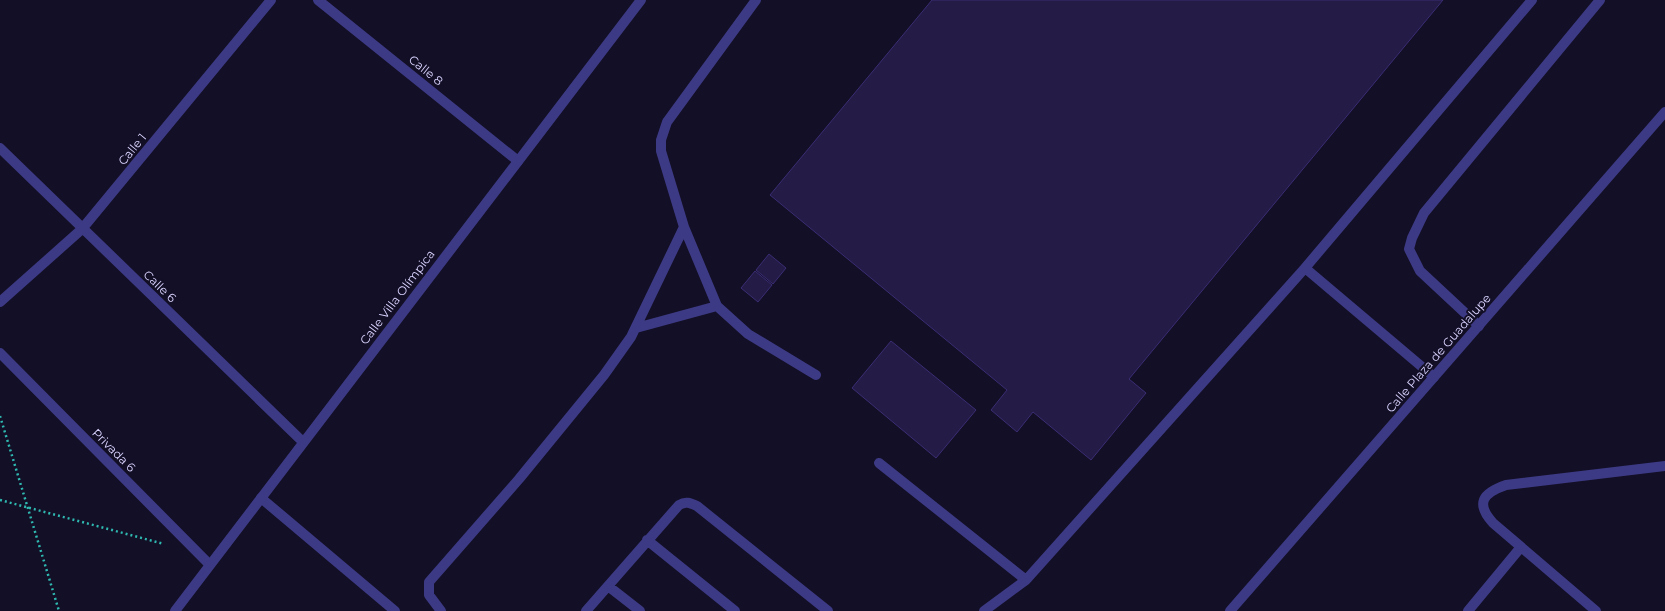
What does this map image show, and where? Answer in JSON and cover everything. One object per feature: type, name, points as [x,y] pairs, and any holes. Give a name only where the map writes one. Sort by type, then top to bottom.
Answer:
[{"type":"street","name":"Calle 1","points":[[0,302],[82,229],[271,0]]},
{"type":"street","name":"Calle 8","points":[[318,0],[518,161]]},
{"type":"street","name":"Calle Villa Olímpica","points":[[175,611],[209,564],[261,498],[302,442],[640,0]]},
{"type":"street","points":[[756,0],[667,122],[661,140],[661,151],[684,227],[718,306],[748,334],[816,375]]},
{"type":"street","points":[[984,611],[1026,580],[1305,268],[1532,0]]},
{"type":"street","points":[[1479,326],[1420,271],[1409,249],[1412,238],[1424,213],[1600,0]]},
{"type":"street","name":"Calle Plaza de Guadalupe","points":[[1230,611],[1665,112]]},
{"type":"street","name":"Calle 6","points":[[0,148],[302,442]]},
{"type":"street","points":[[441,611],[429,595],[429,582],[519,479],[604,375],[636,328],[684,227]]},
{"type":"street","points":[[1305,268],[1434,377]]},
{"type":"street","points":[[636,328],[718,306]]},
{"type":"street","name":"Privada 6","points":[[0,353],[209,564]]},
{"type":"street","points":[[879,463],[1026,580]]},
{"type":"street","points":[[1596,611],[1486,515],[1483,510],[1483,502],[1487,494],[1506,485],[1665,466]]},
{"type":"street","points":[[261,498],[395,611]]},
{"type":"street","points":[[586,611],[678,505],[684,502],[690,502],[697,506],[828,611]]},
{"type":"street","points":[[647,540],[735,611]]},
{"type":"street","points":[[1468,611],[1521,547]]},
{"type":"street","points":[[608,586],[640,611]]},
{"type":"path","points":[[0,416],[59,611]]},
{"type":"path","points":[[0,500],[169,546]]},
{"type":"building","points":[[932,0],[1443,0],[1129,379],[1146,393],[1091,460],[1033,412],[1017,432],[991,410],[1007,390],[770,195]]},
{"type":"building","points":[[769,254],[786,268],[773,284],[756,270]]},
{"type":"building","points":[[755,271],[772,285],[758,302],[741,288]]},
{"type":"building","points":[[891,341],[976,410],[936,458],[852,388]]}]
